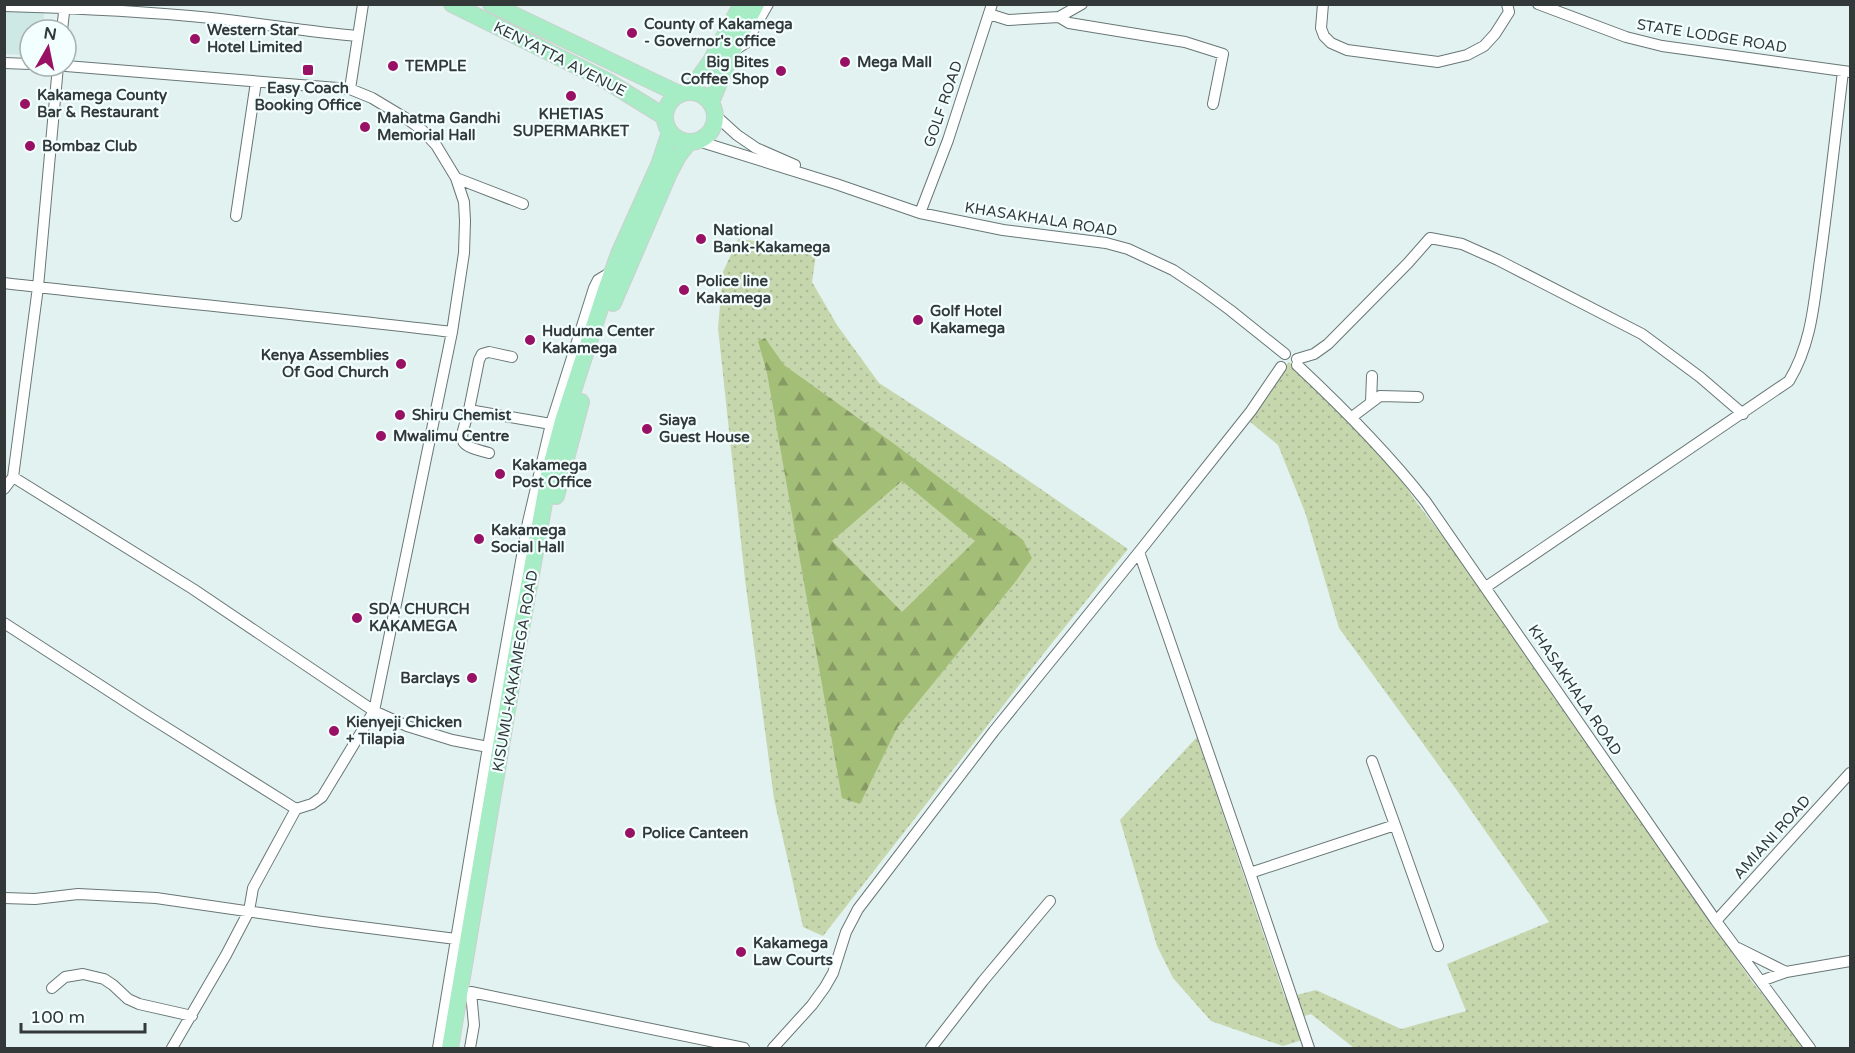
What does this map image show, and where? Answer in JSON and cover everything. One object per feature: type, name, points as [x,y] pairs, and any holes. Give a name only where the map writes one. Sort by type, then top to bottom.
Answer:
[{"type":"highway","name":"KENYATTA AVENUE","points":[[452,4],[607,81],[667,124]]},
{"type":"highway","name":"KENYATTA AVENUE","points":[[491,4],[616,65],[684,93]]},
{"type":"highway","points":[[742,4],[711,61],[684,93],[669,103],[667,124],[682,141],[694,142],[711,131],[715,123],[713,109],[732,51],[756,4]]},
{"type":"highway","points":[[607,81],[616,65]]},
{"type":"highway","points":[[684,93],[701,94],[713,109]]},
{"type":"highway","name":"KISUMU-KAKAMEGA ROAD","points":[[450,1048],[514,667],[550,470],[563,421],[613,271],[659,165],[667,124]]},
{"type":"highway","name":"KISUMU-KAKAMEGA ROAD","points":[[461,1048],[527,652],[551,519],[566,454],[616,293],[669,173],[678,156],[694,142]]},
{"type":"street","points":[[350,89],[363,4]]},
{"type":"street","points":[[732,51],[746,43],[768,4]]},
{"type":"street","points":[[991,9],[1008,20],[1059,17],[1082,4]]},
{"type":"street","points":[[1323,4],[1321,28],[1324,36],[1331,43],[1347,50],[1438,62],[1467,55],[1484,46],[1509,12],[1507,4]]},
{"type":"street","name":"STATE LODGE ROAD","points":[[1538,4],[1626,37],[1662,46],[1847,71]]},
{"type":"street","points":[[4,6],[65,6],[210,18],[357,36]]},
{"type":"street","name":"GOLF ROAD","points":[[920,213],[948,140],[991,9]]},
{"type":"street","points":[[1059,17],[1069,23],[1185,42],[1223,54],[1213,104]]},
{"type":"street","points":[[78,67],[350,89],[372,98],[422,130],[436,145],[456,178],[464,202],[464,253],[452,332],[374,711],[322,797],[312,804],[296,809],[253,888],[249,911],[216,975],[172,1048]]},
{"type":"street","points":[[1486,587],[1789,381],[1800,363],[1809,335],[1847,71]]},
{"type":"street","points":[[4,489],[14,477],[38,287],[57,78]]},
{"type":"street","points":[[236,216],[256,82]]},
{"type":"street","points":[[713,109],[737,135],[756,148],[836,184]]},
{"type":"street","points":[[694,142],[836,184]]},
{"type":"street","points":[[456,178],[523,204]]},
{"type":"street","name":"KHASAKHALA ROAD","points":[[836,184],[920,213],[1003,230],[1106,243],[1152,258],[1230,310],[1285,354]]},
{"type":"street","points":[[1281,367],[1288,371],[1294,369],[1297,362],[1328,344],[1430,238],[1462,244],[1498,260],[1642,334],[1700,377],[1743,414]]},
{"type":"street","points":[[438,1048],[528,522],[551,424],[594,288],[598,280],[613,271]]},
{"type":"street","points":[[4,283],[452,332]]},
{"type":"street","points":[[489,453],[463,445],[461,440],[479,360],[482,354],[489,352],[512,357]]},
{"type":"street","points":[[773,1048],[825,987],[846,932],[858,909],[994,731],[1251,411],[1281,367],[1280,362],[1285,354],[1293,355],[1297,362]]},
{"type":"street","name":"KHASAKHALA ROAD","points":[[1297,362],[1352,417],[1411,483],[1486,587],[1716,921],[1810,1048]]},
{"type":"street","points":[[1371,402],[1372,376]]},
{"type":"street","points":[[1352,417],[1380,396],[1418,397]]},
{"type":"street","points":[[468,410],[551,424]]},
{"type":"street","points":[[14,477],[193,589],[374,711],[407,726],[452,740],[488,747]]},
{"type":"street","points":[[1139,552],[1309,1048]]},
{"type":"street","points":[[4,623],[296,809]]},
{"type":"street","points":[[499,686],[514,667]]},
{"type":"street","points":[[1372,760],[1438,946]]},
{"type":"street","name":"AMIANI ROAD","points":[[1716,921],[1851,773]]},
{"type":"street","points":[[1250,873],[1395,825]]},
{"type":"street","points":[[4,898],[95,894],[156,898],[456,939]]},
{"type":"street","points":[[931,1048],[1050,901]]},
{"type":"street","points":[[1736,947],[1786,972]]},
{"type":"street","points":[[1761,981],[1786,972],[1851,960]]},
{"type":"street","points":[[52,988],[65,977],[83,974],[104,979],[128,999],[140,1004],[192,1016]]},
{"type":"street","points":[[470,1048],[474,1025],[471,992],[744,1048]]},
{"type":"shaded area","points":[[5,10],[44,11],[44,18],[18,18],[18,55],[5,54]]},
{"type":"green space","points":[[738,239],[817,248],[812,282],[837,325],[879,383],[1000,461],[1128,549],[823,936],[803,927],[774,799],[745,579],[718,328],[723,272]]},
{"type":"green space","points":[[765,338],[784,365],[1023,540],[1032,558],[897,728],[860,804],[842,798],[767,373],[758,341]],"holes":[[[902,481],[975,541],[902,612],[832,541]]]},
{"type":"green space","points":[[1289,362],[1356,426],[1390,464],[1485,591],[1753,983],[1806,1048],[1354,1048],[1311,1014],[1298,1018],[1306,1039],[1283,1046],[1211,1021],[1173,978],[1157,946],[1120,820],[1197,737],[1285,998],[1316,990],[1401,1029],[1466,1011],[1447,964],[1549,922],[1339,628],[1305,512],[1278,445],[1243,416]]},
{"type":"place","name":"County of Kakamega - Governor's office","points":[[632,33]]},
{"type":"place","name":"Western Star Hotel Limited","points":[[195,39]]},
{"type":"place","name":"Mega Mall","points":[[845,62]]},
{"type":"place","name":"TEMPLE","points":[[393,66]]},
{"type":"place","name":"Easy Coach Booking Office","points":[[308,70]]},
{"type":"place","name":"Big Bites Coffee Shop","points":[[781,71]]},
{"type":"place","name":"KHETIAS SUPERMARKET","points":[[571,96]]},
{"type":"place","name":"Kakamega County Bar & Restaurant","points":[[25,104]]},
{"type":"place","name":"Mahatma Gandhi Memorial Hall","points":[[365,127]]},
{"type":"place","name":"Bombaz Club","points":[[30,146]]},
{"type":"place","name":"National Bank-Kakamega","points":[[701,239]]},
{"type":"place","name":"Police line Kakamega","points":[[684,290]]},
{"type":"place","name":"Golf Hotel Kakamega","points":[[918,320]]},
{"type":"place","name":"Huduma Center Kakamega","points":[[530,340]]},
{"type":"place","name":"Kenya Assemblies Of God Church","points":[[401,364]]},
{"type":"place","name":"Shiru Chemist","points":[[400,415]]},
{"type":"place","name":"Siaya Guest House","points":[[647,429]]},
{"type":"place","name":"Mwalimu Centre","points":[[381,436]]},
{"type":"place","name":"Kakamega Post Office","points":[[500,474]]},
{"type":"place","name":"Kakamega Social Hall","points":[[479,539]]},
{"type":"place","name":"SDA CHURCH KAKAMEGA","points":[[357,618]]},
{"type":"place","name":"Barclays","points":[[472,678]]},
{"type":"place","name":"Kienyeji Chicken + Tilapia","points":[[334,731]]},
{"type":"place","name":"Police Canteen","points":[[630,833]]},
{"type":"place","name":"Kakamega Law Courts","points":[[741,952]]}]
